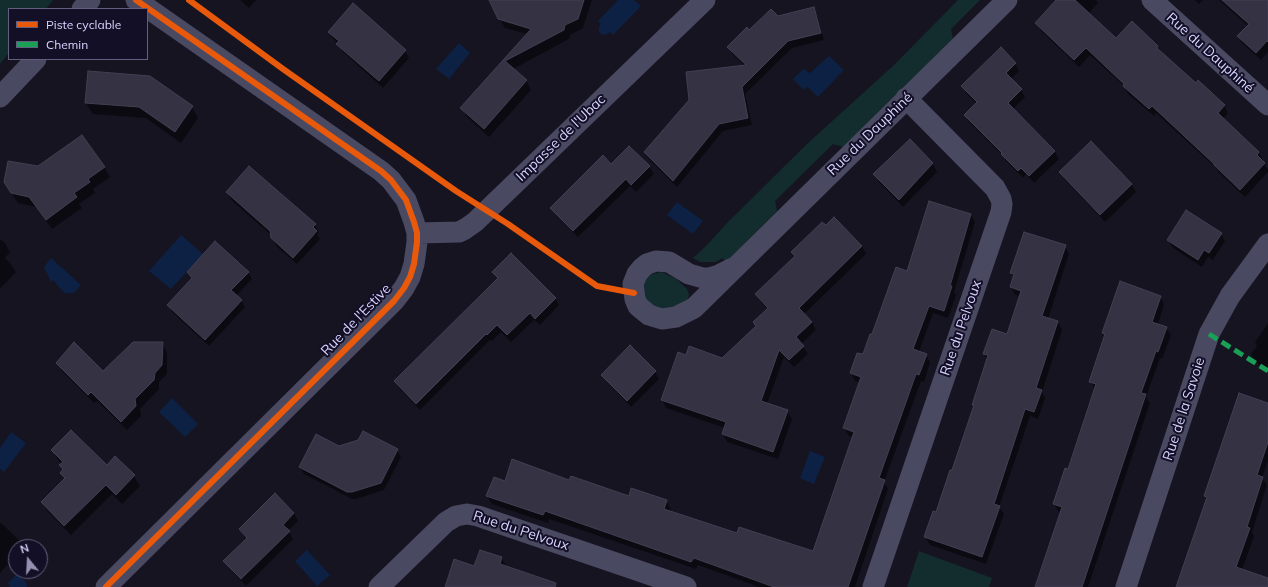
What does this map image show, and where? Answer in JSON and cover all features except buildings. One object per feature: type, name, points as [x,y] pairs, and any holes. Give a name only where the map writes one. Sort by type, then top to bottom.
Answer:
[{"type":"street","points":[[83,8],[90,0]]},
{"type":"street","name":"Rue de l'Estive","points":[[136,0],[147,8]]},
{"type":"street","name":"Rue du Dauphiné","points":[[734,268],[1007,0]]},
{"type":"street","name":"Rue du Dauphiné","points":[[1152,0],[1268,105]]},
{"type":"street","name":"Impasse de l'Ubac","points":[[418,233],[459,232],[475,222],[695,4]]},
{"type":"street","name":"Rue de l'Estive","points":[[106,587],[394,301],[407,282],[414,264],[418,233],[406,200],[391,180],[381,171],[148,8]]},
{"type":"street","points":[[0,96],[35,60]]},
{"type":"street","name":"Rue du Pelvoux","points":[[873,587],[1001,212],[1002,204],[995,188],[906,98]]},
{"type":"street","name":"Rue de la Savoie","points":[[1126,587],[1209,334],[1230,296],[1266,250]]},
{"type":"street","name":"Rue du Pelvoux","points":[[379,587],[446,522],[456,516],[467,514],[478,516],[686,587]]},
{"type":"green space","points":[[0,0],[53,0],[47,8],[8,8],[8,54],[0,64]]},
{"type":"green space","points":[[958,0],[980,0],[951,29],[953,39],[843,147],[833,144],[775,201],[777,211],[726,262],[722,258],[716,262],[700,262],[693,258],[808,143],[894,65]]},
{"type":"green space","points":[[661,272],[675,278],[687,289],[689,294],[688,299],[669,308],[661,308],[649,304],[643,297],[642,287],[644,279],[652,274]]},
{"type":"green space","points":[[919,551],[992,578],[989,587],[907,587]]},
{"type":"water","points":[[618,0],[634,0],[641,6],[613,35],[610,32],[603,35],[599,32],[599,27],[601,24],[598,21]]},
{"type":"water","points":[[459,43],[470,53],[449,79],[436,69]]},
{"type":"water","points":[[829,56],[844,70],[818,97],[808,87],[804,90],[793,79],[803,69],[810,73]]},
{"type":"water","points":[[677,202],[703,221],[693,234],[667,215]]},
{"type":"water","points":[[181,235],[203,254],[171,289],[149,271]]},
{"type":"water","points":[[51,258],[81,285],[74,293],[64,293],[53,280],[51,282],[44,267]]},
{"type":"water","points":[[172,398],[198,424],[185,437],[159,412]]},
{"type":"water","points":[[11,432],[26,443],[4,472],[0,469],[0,448]]},
{"type":"water","points":[[810,451],[825,457],[814,484],[800,478]]},
{"type":"water","points":[[307,550],[330,575],[317,586],[295,561]]},
{"type":"water","points":[[12,579],[23,579],[26,582],[27,587],[10,587],[8,583]]},
{"type":"marked path","points":[[1209,334],[1268,371]]},
{"type":"cycle path","points":[[136,0],[147,8]]},
{"type":"cycle path","points":[[189,0],[283,69],[456,191],[508,224],[597,286],[634,293]]},
{"type":"cycle path","points":[[106,587],[394,301],[410,277],[414,264],[417,242],[417,233],[406,200],[391,180],[381,171],[148,8]]}]
